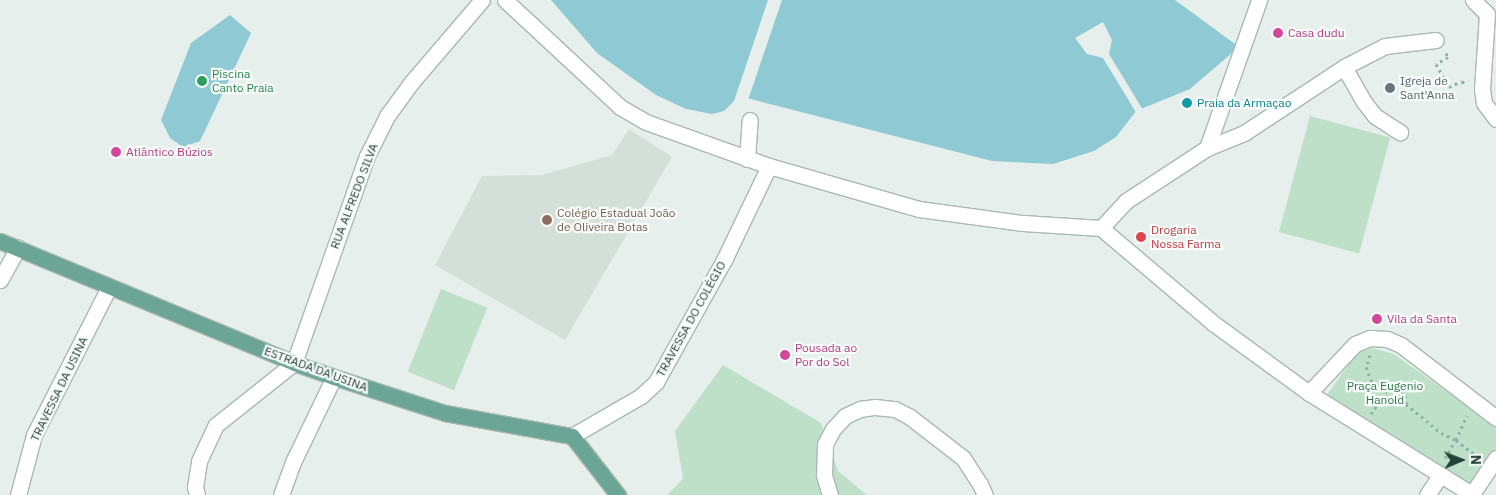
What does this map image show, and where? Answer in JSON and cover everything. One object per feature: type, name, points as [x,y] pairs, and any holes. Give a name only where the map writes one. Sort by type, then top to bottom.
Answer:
[{"type":"main road","name":"ESTRADA DA USINA","points":[[0,241],[294,363],[334,377],[445,414],[572,436]]},
{"type":"main road","points":[[572,436],[618,495]]},
{"type":"street","name":"RUA ALFREDO SILVA","points":[[294,363],[367,156],[387,116],[411,83],[482,0]]},
{"type":"street","points":[[505,0],[620,107],[646,122],[747,159],[919,209],[1023,223],[1101,228],[1213,323],[1309,393],[1472,494],[1493,462]]},
{"type":"street","points":[[1207,148],[1259,0]]},
{"type":"street","points":[[1473,0],[1489,7],[1483,96],[1496,120]]},
{"type":"street","points":[[1101,228],[1126,201],[1207,148],[1244,133],[1344,67],[1385,46],[1436,40]]},
{"type":"street","points":[[1344,67],[1364,102],[1375,116],[1400,132]]},
{"type":"street","points":[[747,159],[750,120]]},
{"type":"street","name":"TRAVESSA DO COLÉGIO","points":[[572,436],[641,396],[656,382],[724,260],[769,166]]},
{"type":"street","points":[[0,280],[18,248]]},
{"type":"street","name":"TRAVESSA DA USINA","points":[[18,495],[34,434],[109,287]]},
{"type":"street","points":[[1309,393],[1355,344],[1370,338],[1387,339],[1401,345],[1496,418]]},
{"type":"street","points":[[197,495],[195,487],[199,461],[216,425],[294,363]]},
{"type":"street","points":[[281,495],[294,460],[334,377]]},
{"type":"street","points":[[830,495],[824,475],[825,444],[833,429],[845,416],[860,409],[875,408],[895,410],[910,417],[963,458],[985,495]]},
{"type":"street","points":[[1427,495],[1439,473]]},
{"type":"path","points":[[1436,40],[1448,57],[1436,64],[1449,87],[1462,81],[1476,98],[1483,96]]},
{"type":"path","points":[[1370,338],[1372,348],[1366,367],[1373,385],[1389,387],[1405,395],[1406,404],[1441,433],[1493,462]]},
{"type":"path","points":[[1364,427],[1389,387]]},
{"type":"path","points":[[1439,473],[1474,401]]},
{"type":"shaded area","name":"Colégio Estadual João de Oliveira Botas","points":[[629,129],[672,157],[565,340],[435,265],[482,176],[542,175],[612,155]]},
{"type":"green space","points":[[1310,116],[1390,137],[1359,253],[1279,232]]},
{"type":"green space","points":[[441,289],[487,308],[454,390],[408,372]]},
{"type":"green space","name":"Praça Eugenio Hanold","points":[[1372,348],[1394,354],[1496,427],[1496,449],[1467,489],[1326,396],[1357,353]]},
{"type":"green space","points":[[723,365],[821,423],[838,471],[867,495],[667,495],[683,479],[675,431]]},
{"type":"water","points":[[551,0],[1175,0],[1239,47],[1190,89],[1136,111],[1116,137],[1094,151],[1053,164],[992,161],[739,96],[724,111],[712,114],[686,109],[656,95],[597,53]]},
{"type":"water","name":"Piscina Canto Praia","points":[[230,15],[251,33],[200,141],[183,147],[170,138],[161,120],[191,43]]},
{"type":"pier","points":[[768,0],[782,0],[748,100],[740,98],[732,107]]},
{"type":"pier","points":[[1103,22],[1112,40],[1109,54],[1143,110],[1137,114],[1103,58],[1087,54],[1075,38]]},
{"type":"place","name":"Casa dudu","points":[[1278,33]]},
{"type":"place","name":"Piscina Canto Praia","points":[[202,81]]},
{"type":"place","name":"Igreja de Sant'Anna","points":[[1390,88]]},
{"type":"place","name":"Praia da Armaçao","points":[[1187,103]]},
{"type":"place","name":"Atlântico Búzios","points":[[116,152]]},
{"type":"place","name":"Colégio Estadual João de Oliveira Botas","points":[[547,220]]},
{"type":"place","name":"Drogaria Nossa Farma","points":[[1141,237]]},
{"type":"place","name":"Vila da Santa","points":[[1377,319]]},
{"type":"place","name":"Pousada ao Por do Sol","points":[[785,355]]}]
